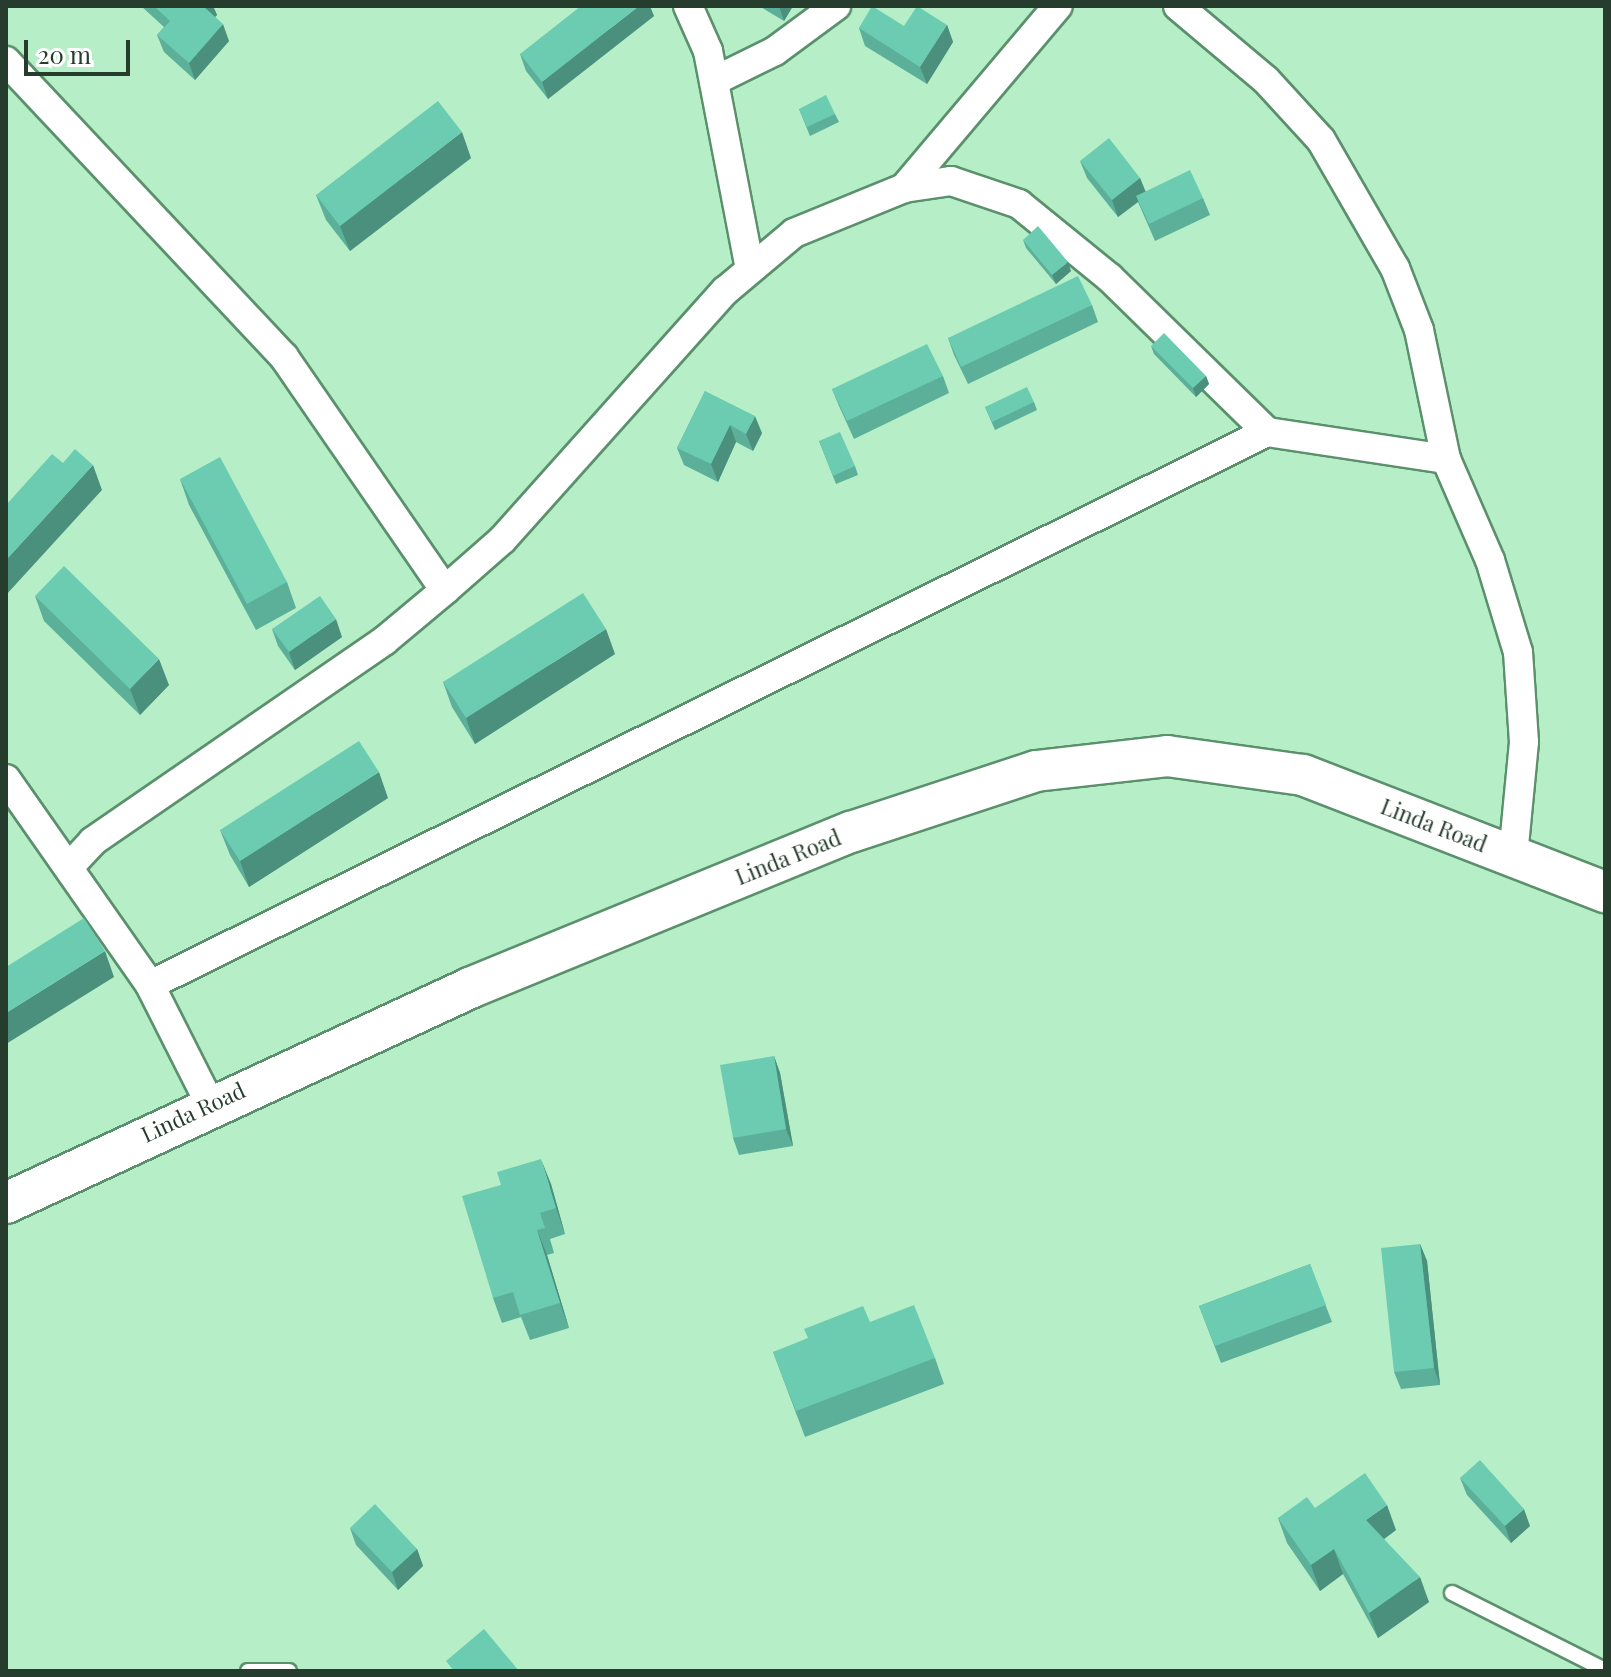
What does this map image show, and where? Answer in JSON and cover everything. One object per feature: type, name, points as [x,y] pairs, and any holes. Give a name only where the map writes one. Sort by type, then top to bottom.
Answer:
[{"type":"street","points":[[688,6],[714,81],[750,269]]},
{"type":"street","points":[[714,81],[775,51],[836,6]]},
{"type":"street","points":[[904,188],[1058,6]]},
{"type":"street","points":[[1178,6],[1266,80],[1321,140],[1367,209],[1419,330],[1446,459],[1490,560],[1518,652],[1524,742],[1513,856]]},
{"type":"street","points":[[6,61],[284,357],[445,590]]},
{"type":"street","points":[[70,866],[93,841],[384,641],[445,590],[503,539],[750,269],[794,233],[904,188],[951,181],[1019,204],[1110,278],[1267,432]]},
{"type":"street","points":[[150,985],[1267,432],[1446,459]]},
{"type":"street","name":"Linda Road","points":[[6,1203],[210,1104],[851,832],[1036,771],[1118,759],[1219,759],[1303,775],[1605,892]]},
{"type":"street","points":[[6,779],[70,866],[150,985],[210,1104]]},
{"type":"lane","points":[[1452,1593],[1605,1670]]},
{"type":"lane","points":[[248,1671],[289,1671]]},
{"type":"building","points":[[154,6],[203,6],[223,24],[189,63],[157,35],[170,21]]},
{"type":"building","points":[[581,6],[639,6],[542,82],[520,54]]},
{"type":"building","points":[[872,6],[904,26],[917,6],[947,25],[920,67],[859,28]]},
{"type":"building","points":[[826,95],[835,114],[807,127],[799,109]]},
{"type":"building","points":[[438,101],[462,132],[340,226],[316,195]]},
{"type":"building","points":[[1109,138],[1140,178],[1112,200],[1080,161]]},
{"type":"building","points":[[1190,170],[1203,198],[1149,224],[1136,196]]},
{"type":"building","points":[[1038,226],[1068,262],[1052,275],[1023,240]]},
{"type":"building","points":[[1078,276],[1092,305],[961,367],[948,338]]},
{"type":"building","points":[[1164,333],[1206,376],[1193,388],[1151,346]]},
{"type":"building","points":[[927,344],[943,376],[847,421],[832,389]]},
{"type":"building","points":[[1027,387],[1034,402],[992,422],[985,407]]},
{"type":"building","points":[[705,391],[755,416],[746,434],[730,425],[711,464],[677,448]]},
{"type":"building","points":[[840,432],[855,466],[833,476],[819,441]]},
{"type":"building","points":[[75,449],[93,465],[6,560],[6,505],[52,454],[63,463]]},
{"type":"building","points":[[220,457],[287,582],[247,604],[180,479]]},
{"type":"building","points":[[64,566],[159,659],[130,689],[35,596]]},
{"type":"building","points":[[583,593],[606,629],[466,718],[443,682]]},
{"type":"building","points":[[320,596],[336,619],[289,652],[272,629]]},
{"type":"building","points":[[359,741],[379,772],[240,861],[220,830]]},
{"type":"building","points":[[84,918],[105,951],[6,1013],[6,967]]},
{"type":"building","points":[[774,1056],[786,1129],[733,1138],[720,1065]]},
{"type":"building","points":[[541,1159],[556,1208],[540,1213],[545,1228],[537,1230],[560,1303],[520,1315],[513,1292],[493,1298],[462,1196],[501,1185],[497,1172]]},
{"type":"building","points":[[1420,1244],[1434,1368],[1394,1372],[1381,1248]]},
{"type":"building","points":[[1310,1264],[1326,1305],[1215,1346],[1199,1306]]},
{"type":"building","points":[[914,1305],[935,1358],[796,1411],[773,1352],[808,1338],[804,1329],[863,1306],[870,1322]]},
{"type":"building","points":[[1480,1460],[1524,1509],[1505,1526],[1460,1478]]},
{"type":"building","points":[[1365,1473],[1387,1505],[1366,1520],[1420,1577],[1369,1613],[1334,1549],[1311,1565],[1278,1518],[1307,1497],[1315,1508]]},
{"type":"building","points":[[375,1504],[417,1549],[392,1572],[350,1528]]},
{"type":"building","points":[[484,1629],[519,1671],[454,1671],[446,1661]]}]
